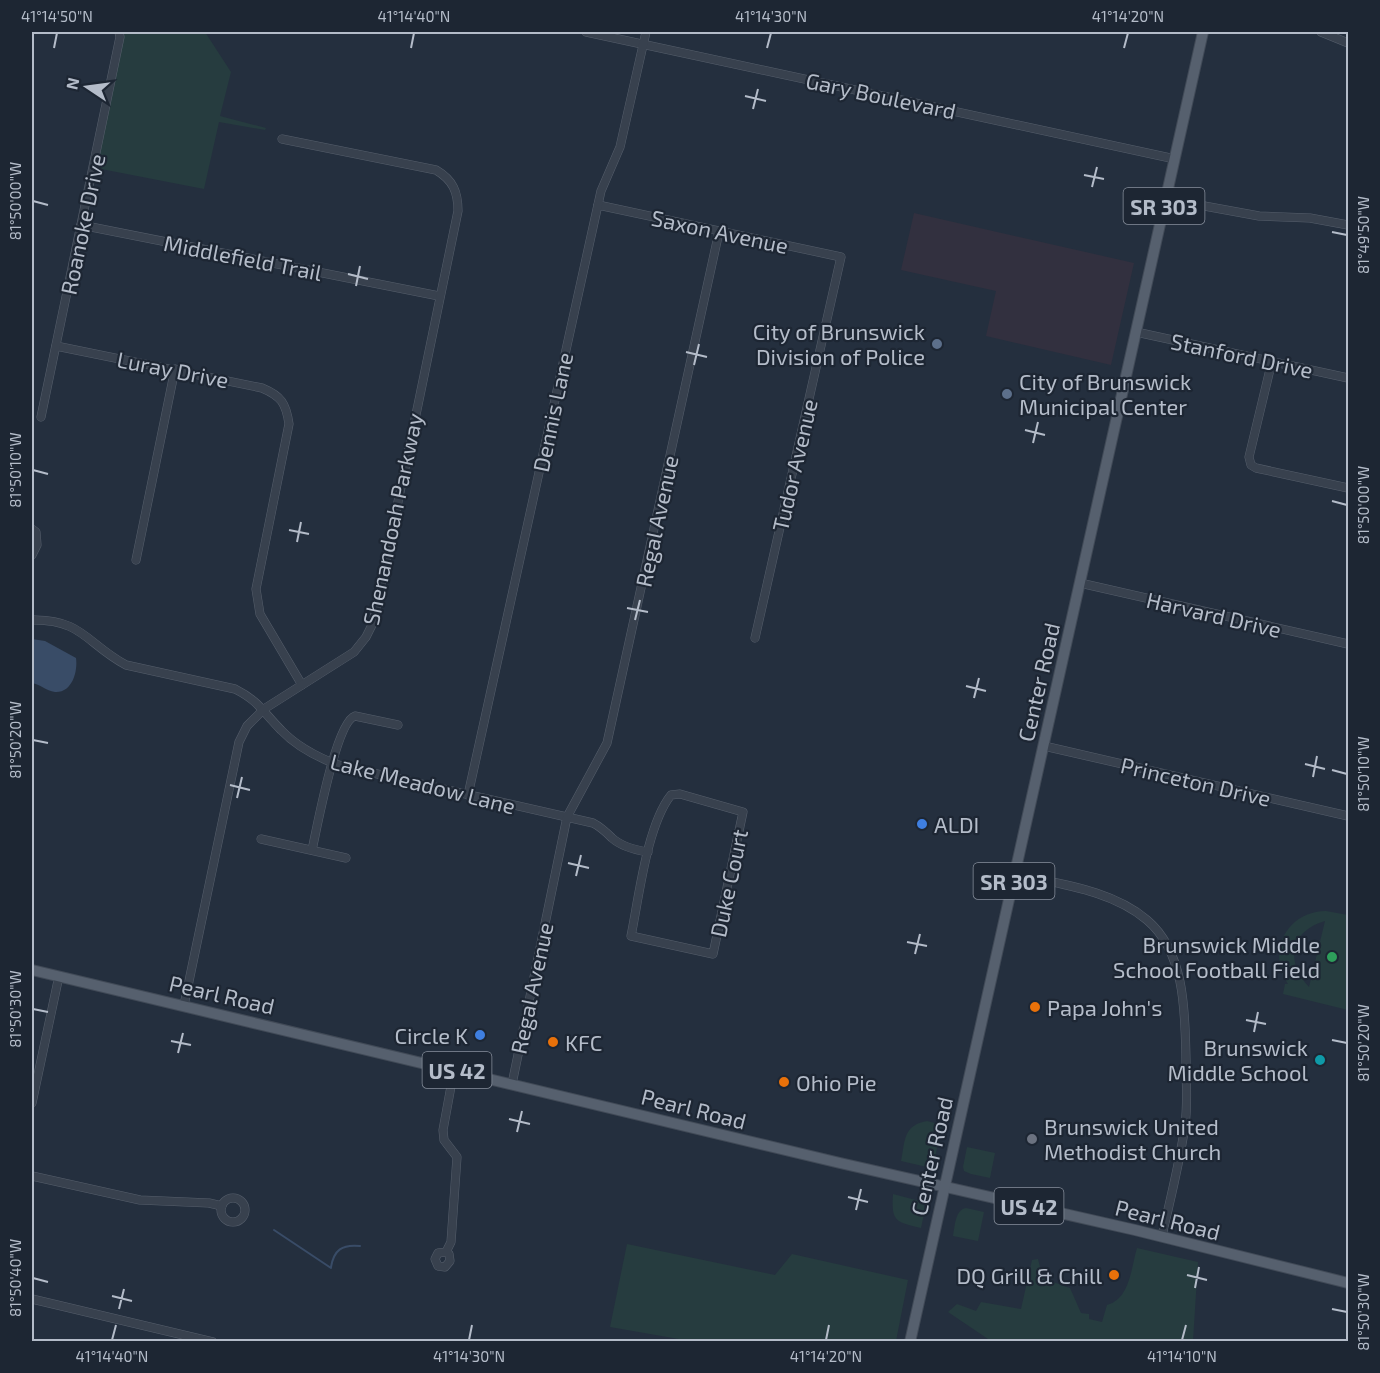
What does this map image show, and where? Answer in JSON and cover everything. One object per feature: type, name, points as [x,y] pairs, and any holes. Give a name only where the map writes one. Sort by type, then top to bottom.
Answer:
[{"type":"main road","name":"Center Road","points":[[910,1341],[1203,32]]},
{"type":"main road","name":"Pearl Road","points":[[32,970],[1162,1236],[1348,1283]]},
{"type":"street","name":"Roanoke Drive","points":[[41,417],[120,37],[119,32]]},
{"type":"street","name":"Gary Boulevard","points":[[586,32],[1175,159]]},
{"type":"street","name":"Dennis Lane","points":[[468,795],[601,191],[620,147],[646,32]]},
{"type":"street","points":[[1321,32],[1348,43]]},
{"type":"street","name":"Shenandoah Parkway","points":[[184,1005],[239,742],[247,726],[264,709],[354,652],[366,638],[373,624],[458,211],[458,196],[454,186],[446,176],[436,170],[282,139]]},
{"type":"street","points":[[1166,199],[1259,216],[1310,218],[1348,225]]},
{"type":"street","name":"Saxon Avenue","points":[[598,205],[842,257]]},
{"type":"street","name":"Middlefield Trail","points":[[81,225],[439,296]]},
{"type":"street","name":"Regal Avenue","points":[[512,1084],[567,817],[607,743],[720,232]]},
{"type":"street","name":"Tudor Avenue","points":[[754,638],[842,257]]},
{"type":"street","name":"Stanford Drive","points":[[1136,332],[1348,378]]},
{"type":"street","name":"Luray Drive","points":[[56,346],[262,388],[275,393],[284,404],[289,424],[256,589],[260,614],[302,685]]},
{"type":"street","points":[[1272,361],[1249,458],[1251,465],[1348,488]]},
{"type":"street","points":[[136,560],[176,369]]},
{"type":"street","points":[[32,529],[36,532],[37,545],[32,555]]},
{"type":"street","name":"Harvard Drive","points":[[1080,583],[1348,644]]},
{"type":"street","name":"Lake Meadow Lane","points":[[32,620],[57,622],[80,631],[113,658],[126,665],[235,689],[251,697],[292,740],[332,763],[593,823],[600,826],[621,844],[648,852]]},
{"type":"street","points":[[312,850],[332,763],[350,717],[355,716],[398,725]]},
{"type":"street","name":"Princeton Drive","points":[[1044,746],[1348,816]]},
{"type":"street","name":"Duke Court","points":[[680,794],[744,812],[713,954],[631,936],[648,852],[654,829],[671,795],[680,794]]},
{"type":"street","points":[[261,839],[346,858]]},
{"type":"street","points":[[1015,874],[1082,889],[1124,905],[1151,924],[1170,952],[1179,979],[1183,1006],[1186,1106],[1183,1137],[1162,1236]]},
{"type":"street","points":[[32,1103],[59,976]]},
{"type":"street","points":[[446,1252],[451,1242],[457,1157],[444,1140],[443,1130],[454,1070]]},
{"type":"street","points":[[32,1176],[140,1200],[209,1203],[222,1206]]},
{"type":"street","points":[[32,1299],[213,1341]]},
{"type":"shaded area","points":[[914,213],[1134,263],[1111,365],[986,336],[996,291],[901,270]]},
{"type":"green space","points":[[124,32],[205,32],[231,72],[220,116],[266,128],[265,130],[219,122],[204,189],[96,168]]},
{"type":"green space","points":[[1326,911],[1348,915],[1348,1010],[1283,994],[1285,984],[1288,984],[1279,959],[1280,947],[1291,926],[1312,913]],"holes":[[[1325,921],[1309,987],[1296,968],[1295,948],[1304,932]]]},
{"type":"green space","points":[[927,1121],[942,1125],[934,1162],[927,1167],[901,1161],[909,1130]]},
{"type":"green space","points":[[967,1147],[995,1153],[990,1178],[964,1171]]},
{"type":"green space","points":[[893,1194],[923,1202],[925,1209],[921,1228],[897,1219],[893,1210]]},
{"type":"green space","points":[[962,1209],[984,1212],[978,1241],[953,1236],[958,1215]]},
{"type":"green space","points":[[627,1244],[775,1275],[792,1254],[908,1280],[896,1341],[690,1341],[610,1327]]},
{"type":"green space","points":[[1137,1248],[1198,1262],[1193,1341],[991,1341],[948,1312],[957,1304],[976,1311],[981,1302],[1021,1309],[1032,1260],[1038,1259],[1042,1275],[1070,1288],[1081,1313],[1089,1314],[1089,1319],[1102,1322],[1107,1305],[1115,1302],[1125,1290]]},
{"type":"water","points":[[32,639],[45,641],[76,658],[75,675],[66,689],[55,692],[32,683]]},
{"type":"waterway","points":[[274,1230],[331,1268]]},
{"type":"waterway","points":[[331,1267],[334,1256],[340,1249],[360,1246]]},
{"type":"place","name":"City of Brunswick Division of Police","points":[[937,344]]},
{"type":"place","name":"City of Brunswick Municipal Center","points":[[1007,394]]},
{"type":"place","name":"ALDI","points":[[922,824]]},
{"type":"place","name":"Brunswick Middle School Football Field","points":[[1332,957]]},
{"type":"place","name":"Papa John's","points":[[1035,1007]]},
{"type":"place","name":"Circle K","points":[[480,1035]]},
{"type":"place","name":"KFC","points":[[553,1042]]},
{"type":"place","name":"Brunswick Middle School","points":[[1320,1060]]},
{"type":"place","name":"Ohio Pie","points":[[784,1082]]},
{"type":"place","name":"Brunswick United Methodist Church","points":[[1032,1139]]},
{"type":"place","name":"DQ Grill & Chill","points":[[1114,1275]]}]
